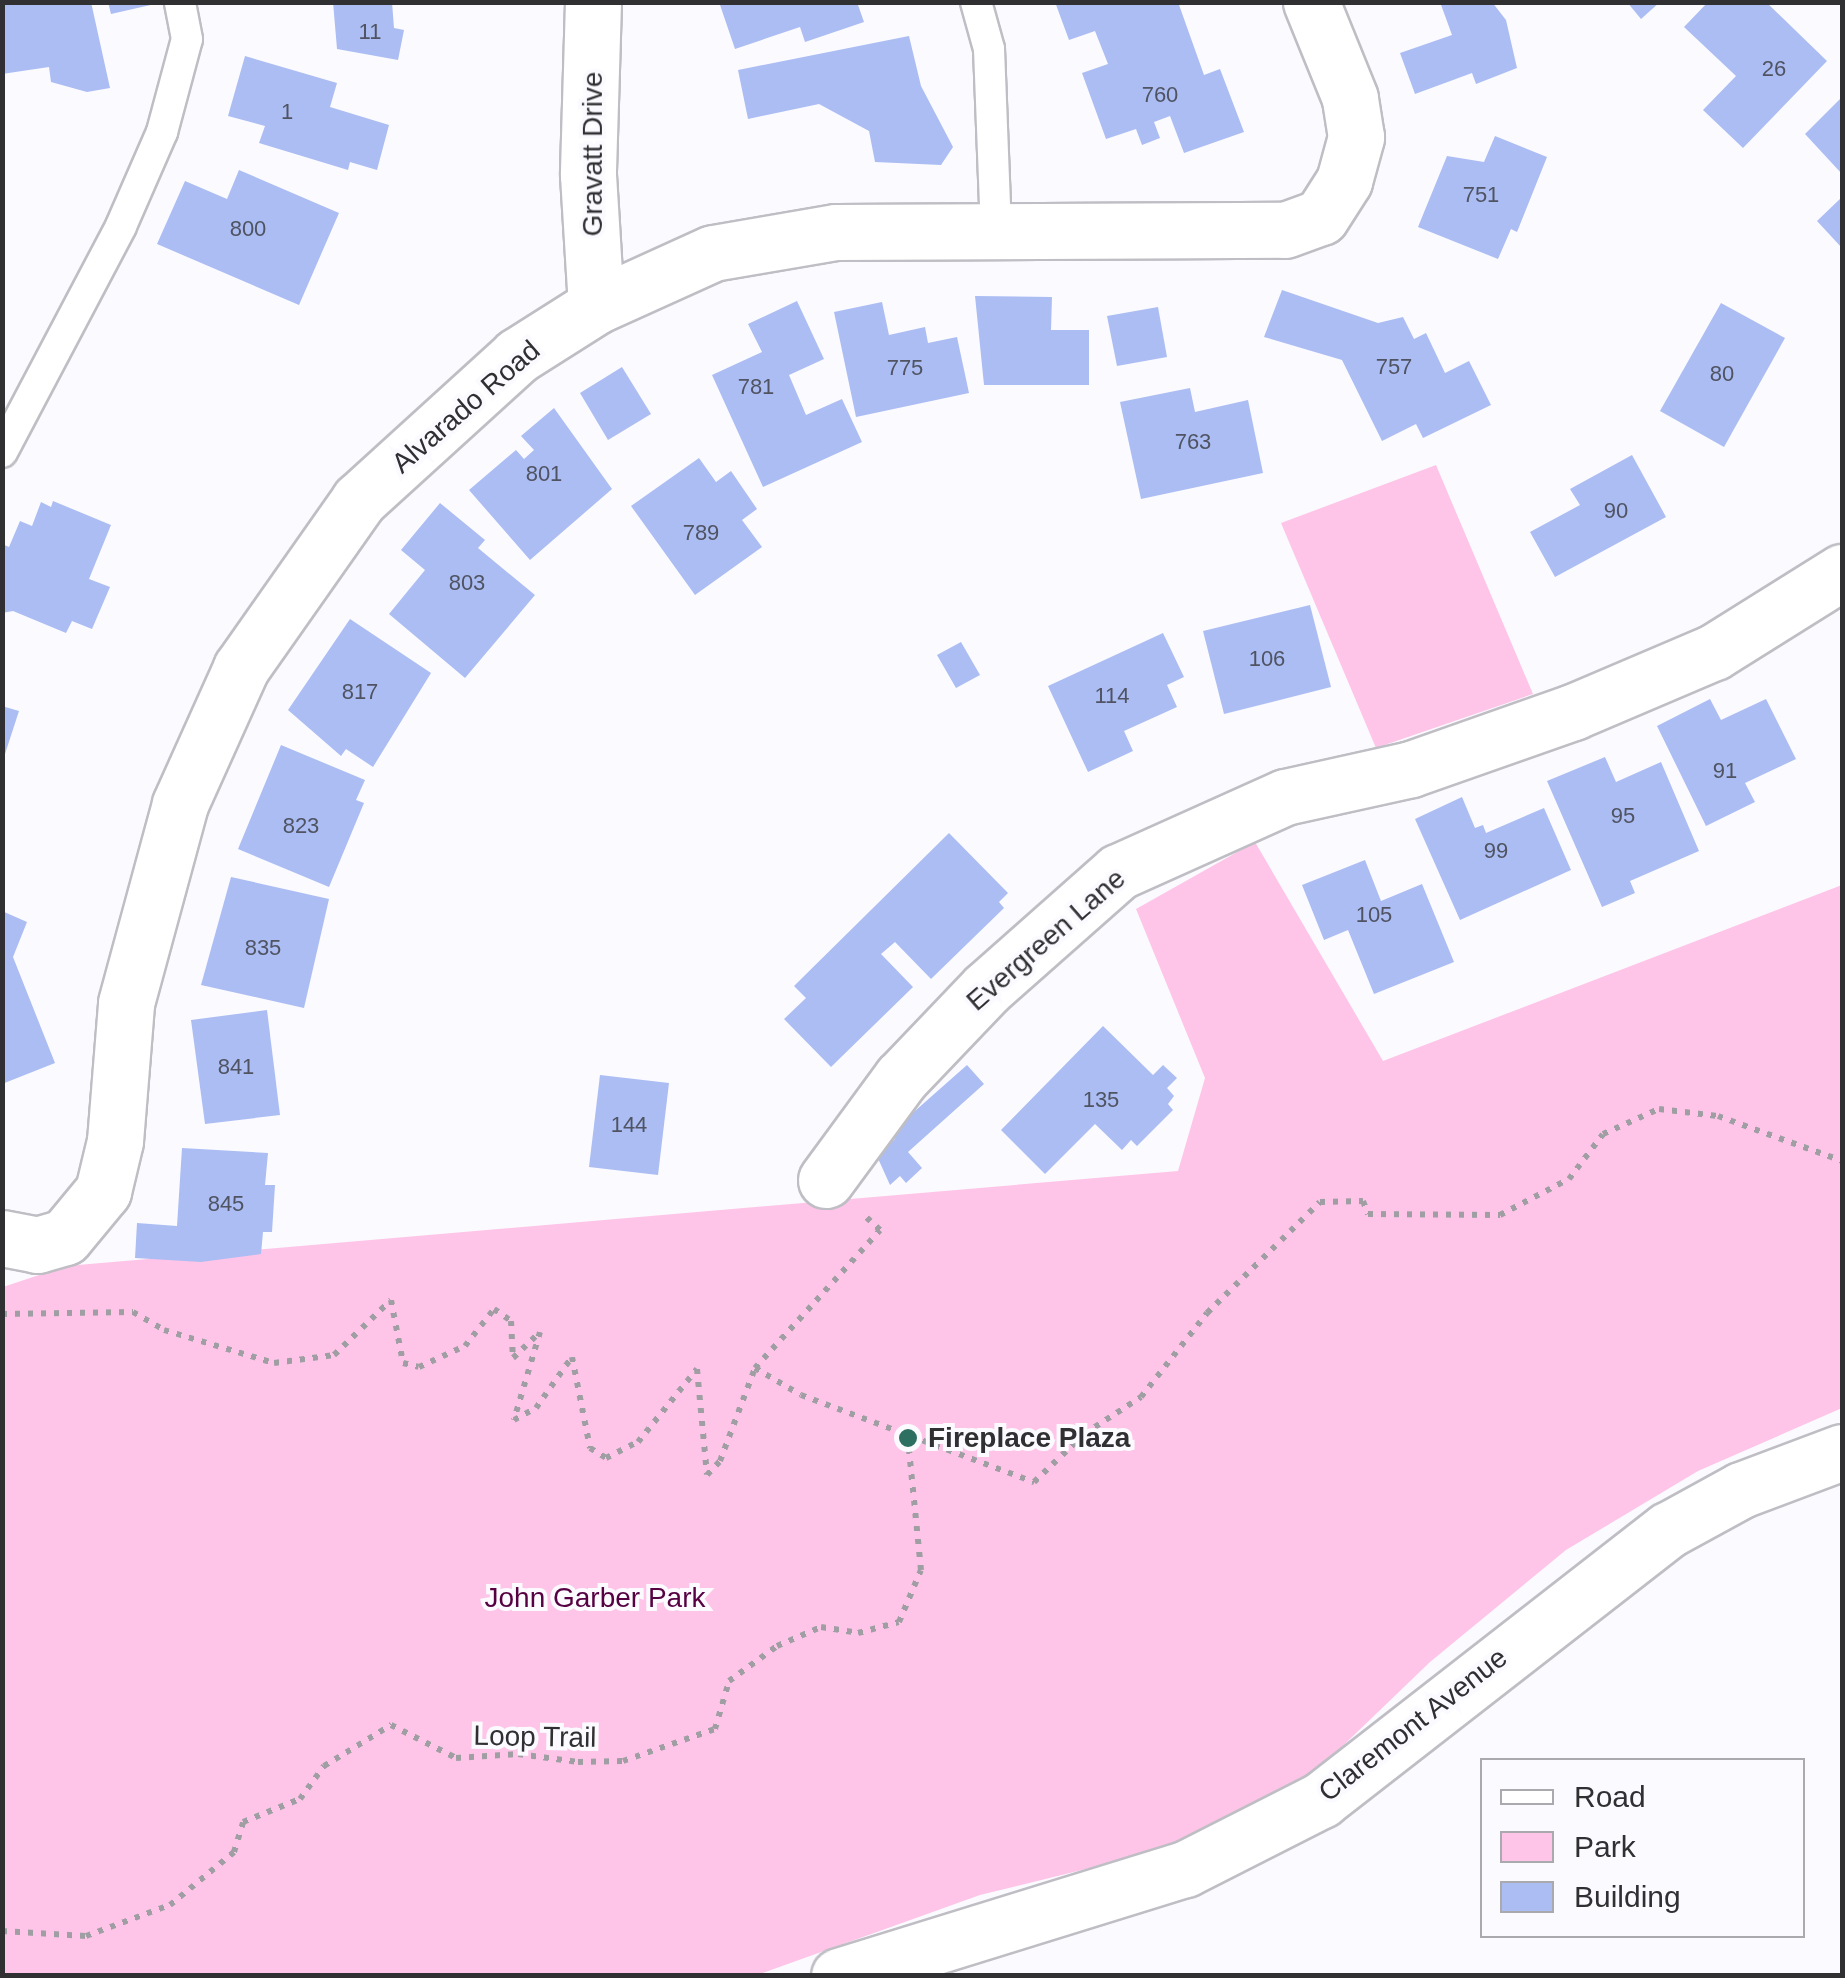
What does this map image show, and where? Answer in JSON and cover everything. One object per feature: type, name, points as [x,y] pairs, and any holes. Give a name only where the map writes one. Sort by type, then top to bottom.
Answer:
[{"type":"street","name":"Gravatt Drive","points":[[593,2],[588,176],[596,306]]},
{"type":"street","name":"Alvarado Road","points":[[2,1238],[37,1244],[66,1237],[103,1191],[115,1141],[126,1003],[158,873],[204,742],[242,668],[359,500],[518,356],[596,306],[713,253],[836,232],[1285,230],[1321,216],[1344,181],[1356,137],[1350,98],[1311,2]]},
{"type":"street","name":"Evergreen Lane","points":[[826,1180],[901,1078],[987,988],[1118,872],[1286,797],[1411,768],[1573,712],[1714,652],[1842,572]]},
{"type":"street","name":"Claremont Avenue","points":[[839,1976],[1185,1869],[1321,1800],[1668,1530],[1741,1490],[1842,1452]]},
{"type":"lane","points":[[2,452],[121,226],[162,132],[187,39],[180,2]]},
{"type":"lane","points":[[976,2],[989,49],[996,234]]},
{"type":"path","points":[[754,1368],[801,1395],[846,1406],[908,1438],[1034,1482],[1084,1434],[1140,1397],[1207,1313],[1320,1202],[1363,1201],[1368,1214],[1500,1216],[1568,1179],[1603,1134],[1658,1109],[1718,1116],[1842,1160]]},
{"type":"path","points":[[2,1314],[133,1312],[164,1330],[274,1363],[334,1355],[391,1300],[402,1363],[419,1367],[465,1346],[494,1310],[511,1321],[513,1358],[540,1332],[514,1420],[536,1408],[572,1358],[590,1448],[606,1458],[638,1442],[697,1369],[706,1475],[720,1461],[754,1368],[880,1230],[826,1180]]},
{"type":"path","name":"Loop Trail","points":[[2,1931],[86,1936],[170,1906],[234,1852],[243,1822],[300,1799],[324,1766],[391,1724],[456,1758],[518,1754],[578,1762],[622,1761],[714,1729],[729,1681],[776,1646],[821,1627],[858,1633],[899,1622],[921,1570],[920,1504],[908,1438]]},
{"type":"green space","points":[[1436,465],[1533,694],[1376,748],[1281,523]]},
{"type":"green space","name":"John Garber Park","points":[[1255,842],[1383,1061],[1842,885],[1842,1408],[1698,1471],[1566,1550],[1430,1662],[1298,1789],[1167,1849],[980,1895],[757,1975],[3,1976],[3,1287],[66,1266],[1178,1171],[1205,1078],[1136,909]]},
{"type":"building","points":[[2,2],[91,2],[110,88],[87,92],[51,82],[49,67],[2,74]]},
{"type":"building","points":[[108,2],[155,2],[155,4],[111,14]]},
{"type":"building","points":[[333,2],[392,2],[394,28],[404,30],[398,60],[337,49]]},
{"type":"building","points":[[719,2],[857,2],[864,22],[805,42],[800,27],[735,49]]},
{"type":"building","points":[[1055,2],[1178,2],[1204,75],[1220,69],[1244,132],[1184,153],[1170,116],[1154,122],[1160,138],[1142,145],[1136,129],[1106,139],[1082,73],[1108,64],[1095,31],[1069,40]]},
{"type":"building","points":[[1440,2],[1492,2],[1506,20],[1517,68],[1476,84],[1472,73],[1415,94],[1400,53],[1452,35]]},
{"type":"building","points":[[1627,2],[1660,2],[1641,19]]},
{"type":"building","points":[[1708,2],[1766,2],[1827,61],[1743,148],[1703,110],[1736,76],[1684,27]]},
{"type":"building","points":[[909,36],[921,86],[953,147],[941,165],[875,162],[869,131],[819,104],[748,119],[738,70]]},
{"type":"building","points":[[245,56],[337,83],[330,107],[389,125],[377,170],[350,162],[348,170],[259,143],[265,126],[228,116]]},
{"type":"building","points":[[1842,97],[1842,174],[1805,134]]},
{"type":"building","points":[[1495,136],[1547,157],[1517,232],[1511,229],[1498,259],[1418,227],[1447,156],[1484,162]]},
{"type":"building","points":[[239,170],[339,213],[299,305],[157,244],[185,181],[227,199]]},
{"type":"building","points":[[1842,197],[1842,248],[1817,221]]},
{"type":"building","points":[[1282,290],[1378,323],[1403,317],[1414,339],[1426,333],[1445,373],[1469,361],[1491,405],[1423,438],[1416,424],[1382,441],[1342,360],[1264,337]]},
{"type":"building","points":[[975,296],[1052,297],[1051,330],[1089,330],[1089,385],[984,385]]},
{"type":"building","points":[[797,301],[824,359],[789,375],[806,415],[842,399],[862,442],[763,487],[712,375],[762,352],[748,324]]},
{"type":"building","points":[[882,302],[889,335],[925,327],[928,343],[957,337],[969,393],[856,417],[834,312]]},
{"type":"building","points":[[1721,303],[1785,338],[1724,447],[1660,411]]},
{"type":"building","points":[[1158,307],[1167,357],[1117,366],[1107,316]]},
{"type":"building","points":[[622,367],[651,414],[608,440],[580,393]]},
{"type":"building","points":[[1190,388],[1195,412],[1248,400],[1263,473],[1141,499],[1120,402]]},
{"type":"building","points":[[554,408],[612,489],[530,560],[469,490],[516,450],[524,459],[534,450],[521,436]]},
{"type":"building","points":[[1632,455],[1666,517],[1555,577],[1530,532],[1580,505],[1570,489]]},
{"type":"building","points":[[699,458],[716,482],[731,471],[757,509],[742,520],[762,547],[695,595],[631,506]]},
{"type":"building","points":[[53,501],[111,525],[89,579],[110,587],[92,629],[72,621],[66,633],[13,611],[2,613],[2,544],[9,547],[20,521],[32,526],[41,502],[51,507]]},
{"type":"building","points":[[440,503],[485,540],[478,548],[535,595],[465,678],[389,614],[425,570],[401,550]]},
{"type":"building","points":[[1310,605],[1331,687],[1224,714],[1203,631]]},
{"type":"building","points":[[350,619],[431,673],[373,767],[346,749],[341,756],[288,710]]},
{"type":"building","points":[[1163,633],[1184,677],[1167,685],[1177,707],[1124,731],[1133,751],[1088,772],[1048,686]]},
{"type":"building","points":[[961,642],[980,675],[956,688],[937,655]]},
{"type":"building","points":[[1710,699],[1721,720],[1766,699],[1796,759],[1745,783],[1755,802],[1706,826],[1657,726]]},
{"type":"building","points":[[2,706],[19,711],[3,760],[2,760]]},
{"type":"building","points":[[281,745],[365,780],[356,800],[364,803],[329,887],[238,849]]},
{"type":"building","points":[[1605,757],[1616,782],[1661,762],[1699,851],[1630,881],[1635,893],[1602,907],[1547,781]]},
{"type":"building","points":[[1462,797],[1475,828],[1483,825],[1486,833],[1544,808],[1571,870],[1460,920],[1415,819]]},
{"type":"building","points":[[949,833],[1008,893],[999,902],[1004,908],[931,979],[895,942],[881,954],[913,987],[831,1067],[784,1019],[806,998],[794,986]]},
{"type":"building","points":[[1365,860],[1381,901],[1422,884],[1454,962],[1374,994],[1348,930],[1324,940],[1302,885]]},
{"type":"building","points":[[231,877],[329,899],[304,1008],[201,985]]},
{"type":"building","points":[[2,911],[27,922],[13,957],[55,1063],[2,1084]]},
{"type":"building","points":[[267,1010],[280,1115],[205,1124],[191,1020]]},
{"type":"building","points":[[1103,1026],[1153,1075],[1163,1065],[1177,1078],[1167,1088],[1174,1096],[1168,1104],[1173,1110],[1137,1146],[1131,1140],[1122,1150],[1095,1124],[1045,1174],[1001,1130]]},
{"type":"building","points":[[967,1065],[984,1084],[908,1152],[922,1168],[906,1183],[900,1176],[890,1185],[876,1154],[895,1139],[890,1133]]},
{"type":"building","points":[[600,1075],[669,1083],[658,1175],[589,1167]]},
{"type":"building","points":[[182,1148],[268,1153],[265,1185],[275,1185],[272,1232],[263,1232],[261,1254],[201,1262],[135,1258],[137,1223],[177,1226]]},
{"type":"place","name":"Fireplace Plaza","points":[[908,1438]]}]
